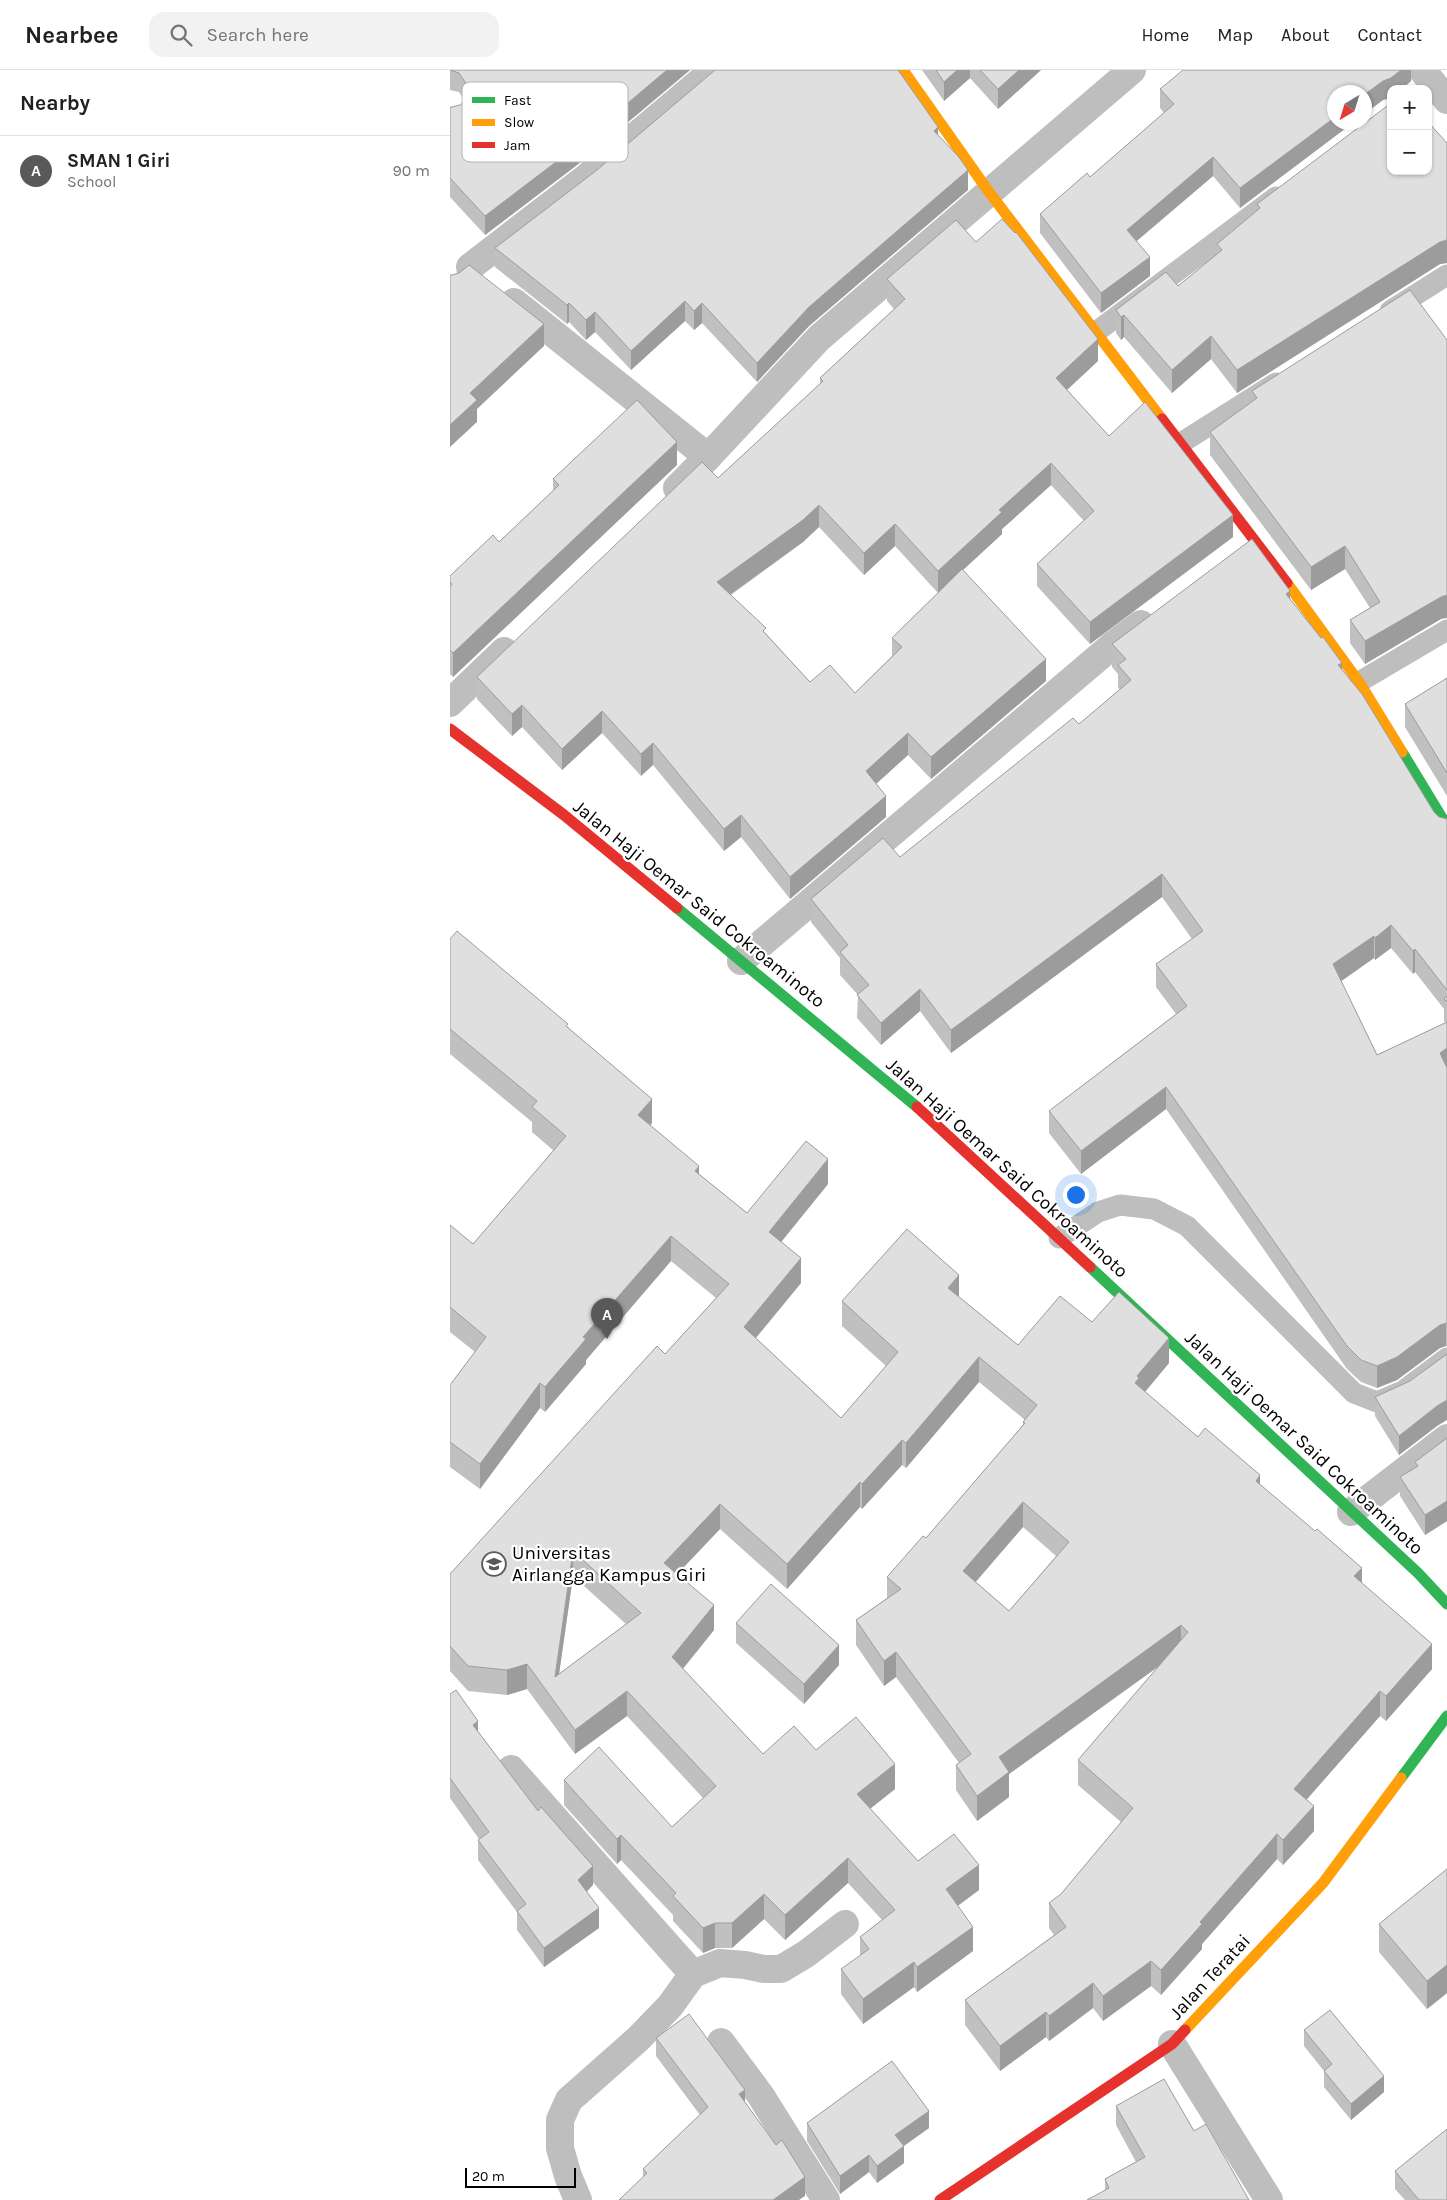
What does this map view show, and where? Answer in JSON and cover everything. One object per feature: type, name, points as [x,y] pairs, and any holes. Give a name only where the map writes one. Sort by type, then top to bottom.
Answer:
[{"type":"street","points":[[628,142],[714,70]]},
{"type":"street","points":[[903,70],[989,192],[1255,540],[1359,682],[1447,826]]},
{"type":"street","points":[[659,505],[708,457],[819,338],[1132,70]]},
{"type":"street","points":[[605,162],[460,274],[708,457]]},
{"type":"street","points":[[1231,557],[1255,540]]},
{"type":"street","points":[[741,961],[1113,645],[1160,610]]},
{"type":"street","points":[[450,702],[522,634]]},
{"type":"street","name":"Jalan Haji Oemar Said Cokroaminoto","points":[[450,728],[564,815],[918,1106],[1418,1573],[1447,1604]]},
{"type":"street","points":[[1351,1512],[1447,1438]]},
{"type":"street","name":"Jalan Teratai","points":[[940,2200],[1172,2044],[1323,1883],[1447,1716]]},
{"type":"street","points":[[511,1769],[693,1974]]},
{"type":"street","points":[[578,2199],[560,2148],[560,2120],[569,2100],[638,2039],[670,2006],[693,1974],[720,1963],[764,1969],[781,1969],[806,1954],[845,1924]]},
{"type":"street","points":[[721,2042],[766,2103],[826,2200]]},
{"type":"street","points":[[1172,2044],[1269,2200]]},
{"type":"lane","points":[[1096,332],[1295,182]]},
{"type":"lane","points":[[1372,322],[1447,275]]},
{"type":"lane","points":[[1181,443],[1289,375]]},
{"type":"lane","points":[[1359,682],[1447,630]]},
{"type":"lane","points":[[1059,1238],[1098,1212],[1120,1205],[1154,1210],[1186,1226],[1354,1393],[1377,1402],[1403,1391],[1447,1358]]},
{"type":"building","points":[[450,70],[667,70],[628,103],[628,82],[465,82],[459,73]]},
{"type":"building","points":[[715,70],[898,70],[938,127],[934,131],[958,156],[968,170],[809,307],[757,363],[702,303],[694,311],[685,301],[631,351],[595,312],[586,320],[569,303],[567,305],[495,248],[606,162],[628,162],[628,144]]},
{"type":"building","points":[[936,70],[957,70],[944,82]]},
{"type":"building","points":[[980,70],[1019,70],[998,89]]},
{"type":"building","points":[[1183,70],[1401,70],[1372,89],[1372,85],[1327,85],[1327,123],[1240,188],[1213,157],[1127,230],[1150,257],[1101,293],[1040,214],[1087,173],[1090,177],[1174,104],[1160,89]]},
{"type":"building","points":[[462,103],[462,162],[556,162],[485,216],[450,178],[450,107]]},
{"type":"building","points":[[1387,106],[1387,175],[1432,175],[1432,126],[1447,143],[1447,240],[1440,242],[1237,370],[1211,336],[1172,370],[1124,315],[1121,317],[1116,310],[1166,272],[1178,286],[1222,250],[1217,244],[1260,208],[1257,204],[1355,130],[1372,130],[1372,117]]},
{"type":"building","points":[[1002,219],[1016,232],[1098,339],[1056,378],[1109,436],[1145,402],[1233,515],[1090,622],[1037,564],[1094,511],[1051,463],[999,510],[1002,512],[938,571],[895,524],[864,553],[819,505],[803,520],[717,582],[766,628],[763,631],[810,682],[830,665],[855,693],[902,647],[892,638],[962,569],[1046,659],[931,757],[908,733],[866,771],[886,796],[790,877],[741,815],[724,829],[653,743],[641,754],[602,711],[562,749],[522,705],[512,714],[477,677],[702,462],[718,478],[823,381],[820,378],[905,299],[887,279],[956,220],[976,242]]},
{"type":"building","points":[[469,265],[544,324],[470,393],[477,400],[450,425],[450,275],[459,273]]},
{"type":"building","points":[[1410,290],[1447,340],[1447,595],[1365,641],[1350,620],[1380,602],[1345,546],[1311,567],[1210,432],[1257,398],[1252,391]]},
{"type":"building","points":[[637,400],[677,442],[453,653],[450,650],[450,587],[452,584],[450,576],[493,535],[499,542],[559,485],[553,479]]},
{"type":"building","points":[[1252,539],[1290,591],[1286,594],[1321,638],[1323,637],[1342,663],[1338,665],[1362,694],[1434,812],[1439,817],[1447,819],[1447,990],[1415,949],[1413,951],[1391,925],[1375,938],[1374,936],[1333,964],[1377,1055],[1447,1022],[1447,1048],[1440,1053],[1447,1068],[1447,1323],[1440,1325],[1397,1357],[1377,1366],[1361,1360],[1347,1346],[1166,1087],[1081,1151],[1049,1111],[1187,1006],[1156,964],[1203,931],[1162,874],[951,1030],[920,989],[881,1023],[857,995],[869,985],[840,952],[848,945],[811,899],[883,838],[900,857],[1073,718],[1079,724],[1131,680],[1118,665],[1126,659],[1112,644]]},
{"type":"building","points":[[1447,678],[1447,773],[1405,704]]},
{"type":"building","points":[[457,931],[568,1024],[566,1026],[652,1099],[638,1115],[699,1166],[695,1171],[747,1213],[806,1141],[828,1159],[769,1232],[801,1258],[744,1327],[841,1418],[898,1352],[842,1301],[907,1229],[959,1275],[948,1288],[1018,1345],[1060,1296],[1092,1322],[1119,1292],[1169,1338],[1137,1376],[1139,1378],[1135,1383],[1198,1437],[1205,1428],[1260,1475],[1256,1481],[1315,1531],[1317,1529],[1362,1568],[1354,1576],[1432,1644],[1386,1696],[1380,1691],[1294,1789],[1314,1806],[1283,1840],[1277,1834],[1161,1970],[1151,1961],[1103,1996],[1093,1983],[1049,2016],[1046,2012],[1000,2046],[965,2000],[1066,1927],[1049,1903],[1061,1894],[1133,1808],[1078,1760],[1188,1632],[1181,1625],[999,1757],[1009,1772],[977,1796],[956,1765],[971,1754],[896,1652],[884,1661],[856,1620],[901,1589],[887,1577],[923,1536],[926,1538],[1025,1423],[1023,1422],[1037,1405],[979,1357],[906,1443],[902,1440],[862,1484],[860,1482],[787,1564],[720,1504],[664,1563],[714,1605],[672,1657],[763,1754],[794,1726],[816,1750],[856,1717],[895,1764],[857,1794],[918,1861],[954,1834],[979,1865],[946,1889],[973,1927],[917,1967],[914,1962],[863,1999],[841,1969],[869,1949],[860,1937],[895,1910],[848,1858],[785,1915],[764,1894],[732,1923],[715,1923],[703,1928],[673,1896],[676,1893],[621,1835],[617,1839],[564,1780],[599,1747],[672,1827],[716,1786],[627,1691],[575,1730],[527,1664],[507,1670],[468,1666],[450,1646],[450,1574],[657,1346],[665,1354],[729,1284],[671,1236],[583,1337],[586,1339],[545,1387],[540,1383],[480,1464],[450,1442],[450,1385],[486,1337],[450,1307],[450,1225],[473,1244],[566,1136],[532,1107],[537,1101],[450,1029],[450,939]],"holes":[[[1023,1502],[1069,1542],[1009,1611],[963,1571]],[[573,1551],[641,1613],[555,1677]]]},
{"type":"building","points":[[1447,1354],[1447,1400],[1399,1436],[1375,1397],[1410,1381]]},
{"type":"building","points":[[1447,1438],[1447,1501],[1425,1515],[1400,1477],[1418,1466],[1415,1462]]},
{"type":"building","points":[[771,1584],[839,1645],[804,1684],[736,1623]]},
{"type":"building","points":[[456,1690],[478,1721],[473,1725],[538,1811],[541,1807],[593,1866],[578,1880],[599,1908],[544,1948],[517,1911],[526,1904],[478,1840],[489,1832],[450,1778],[450,1694]]},
{"type":"building","points":[[1447,1869],[1447,1965],[1427,1981],[1379,1924]]},
{"type":"building","points":[[1330,2010],[1384,2076],[1351,2104],[1324,2071],[1332,2064],[1304,2030]]},
{"type":"building","points":[[689,2014],[745,2090],[739,2094],[776,2145],[782,2140],[805,2177],[773,2200],[619,2200],[647,2173],[643,2169],[708,2107],[656,2038]]},
{"type":"building","points":[[892,2061],[929,2111],[895,2135],[904,2146],[877,2166],[869,2155],[840,2176],[807,2123]]},
{"type":"building","points":[[1164,2079],[1194,2131],[1206,2124],[1249,2200],[1087,2200],[1109,2188],[1105,2179],[1145,2157],[1116,2106]]},
{"type":"building","points":[[1447,2129],[1447,2200],[1419,2200],[1395,2171]]},
{"type":"traffic: fast","points":[[1402,752],[1447,826]]},
{"type":"traffic: fast","points":[[677,908],[917,1107]]},
{"type":"traffic: fast","points":[[1090,1267],[1418,1573],[1447,1604]]},
{"type":"traffic: fast","points":[[1401,1778],[1447,1716]]},
{"type":"traffic: slow","points":[[903,70],[989,192],[1162,419]]},
{"type":"traffic: slow","points":[[1287,583],[1359,682],[1402,752]]},
{"type":"traffic: slow","points":[[1185,2030],[1323,1883],[1401,1778]]},
{"type":"traffic: jam","points":[[1162,419],[1287,583]]},
{"type":"traffic: jam","points":[[450,729],[564,815],[677,908]]},
{"type":"traffic: jam","points":[[917,1107],[1090,1267]]},
{"type":"traffic: jam","points":[[940,2200],[1172,2044],[1185,2030]]},
{"type":"place","name":"SMAN 1 Giri","points":[[607,1339]]},
{"type":"place","name":"Universitas Airlangga Kampus Giri","points":[[494,1564]]}]
